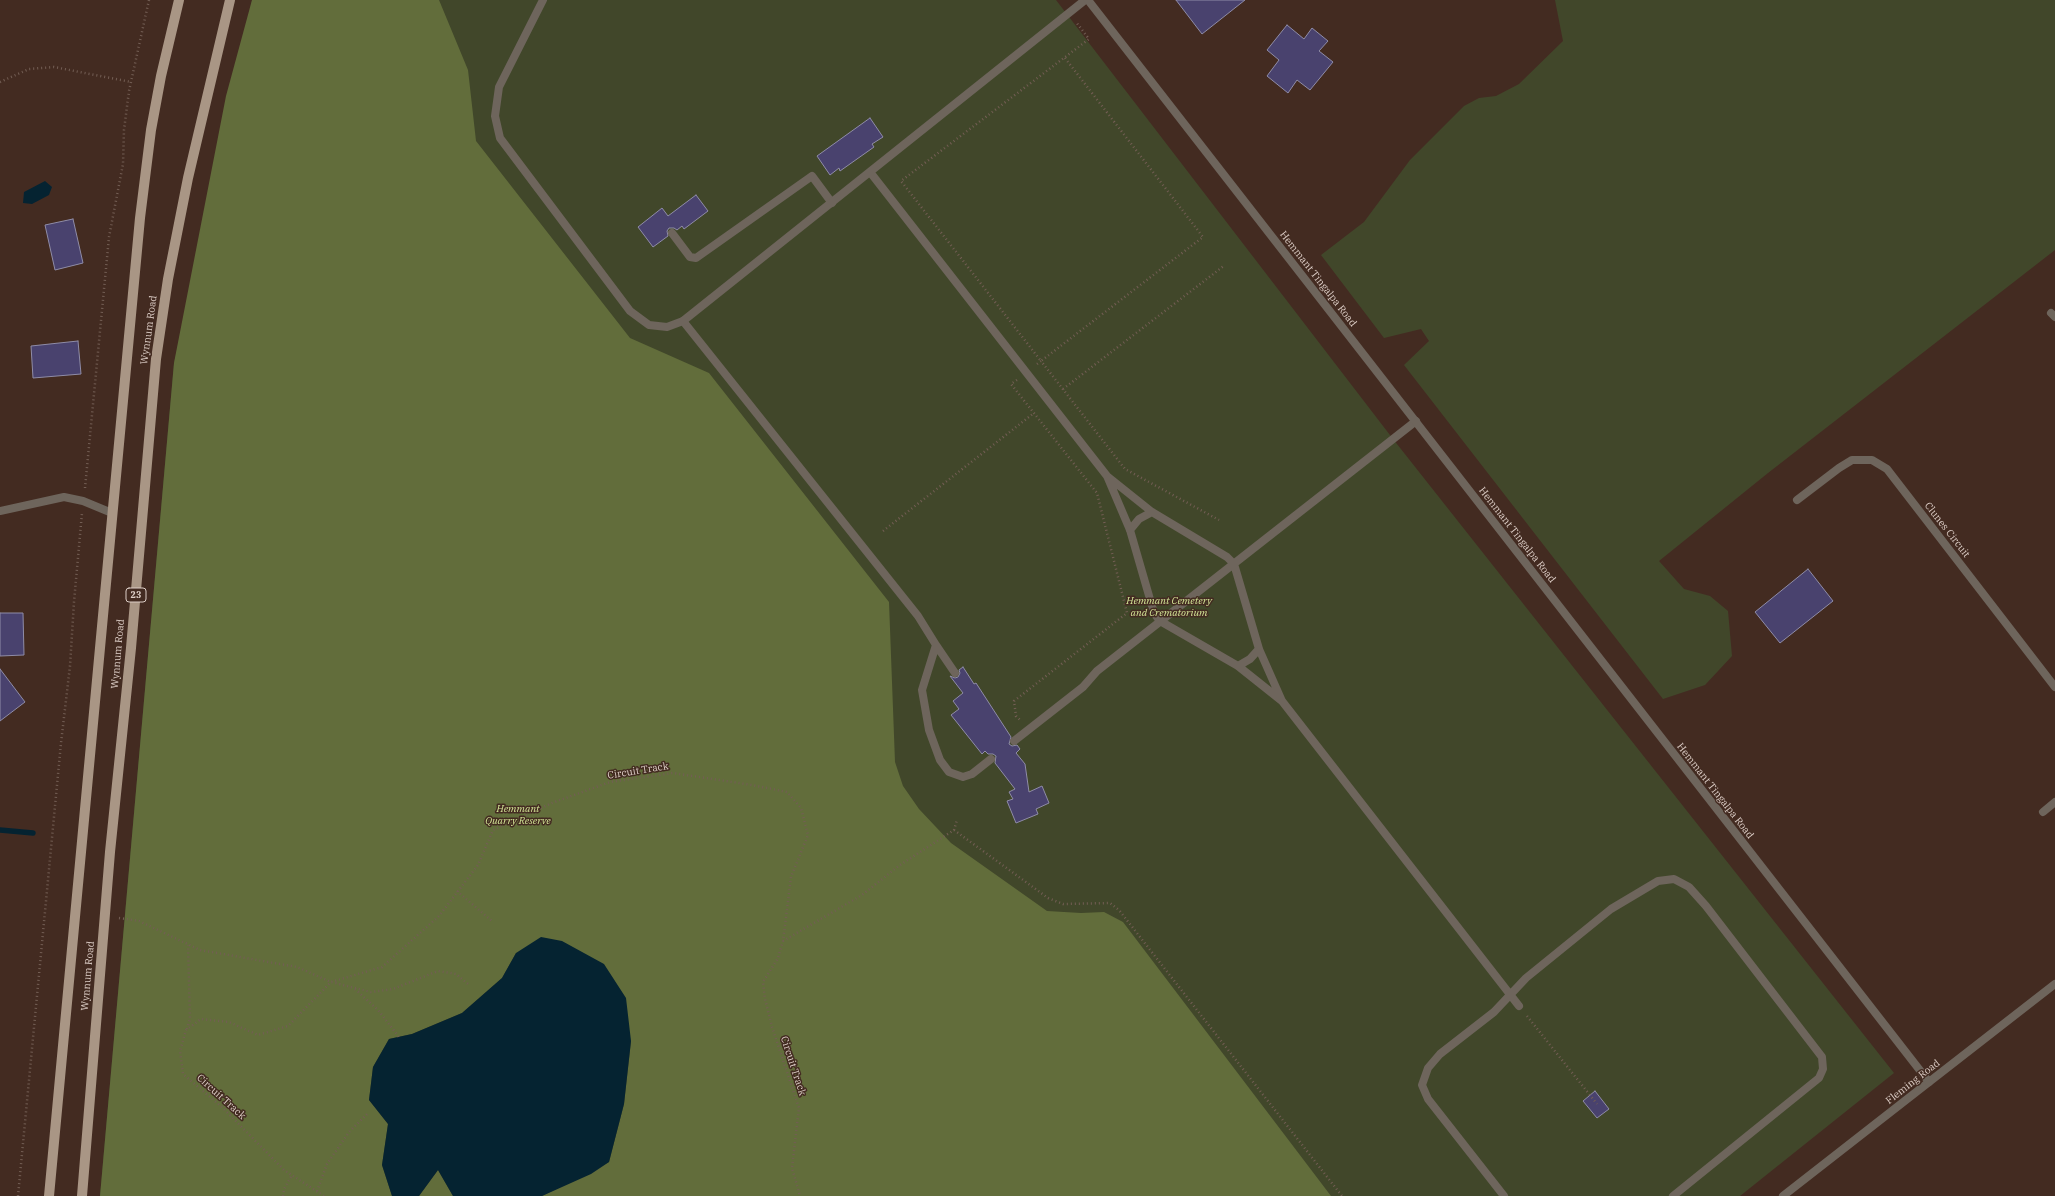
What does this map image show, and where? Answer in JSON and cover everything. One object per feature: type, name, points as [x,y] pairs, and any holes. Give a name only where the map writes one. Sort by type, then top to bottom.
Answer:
[{"type":"main road","name":"Wynnum Road","points":[[49,1196],[140,218],[156,107],[179,0]]},
{"type":"main road","name":"Wynnum Road","points":[[82,1196],[88,1104],[156,359],[168,279],[188,178],[230,0]]},
{"type":"street","points":[[543,0],[499,87],[495,116],[500,138],[630,311],[649,325],[667,326],[683,321],[1069,12],[1087,0]]},
{"type":"street","name":"Hemmant Tingalpa Road","points":[[1087,0],[1416,421],[1928,1082]]},
{"type":"street","points":[[870,172],[1107,476],[1152,512],[1227,557],[1234,564],[1260,649],[1282,701]]},
{"type":"street","points":[[672,233],[690,257],[696,258],[812,176],[832,203]]},
{"type":"street","points":[[683,321],[918,616],[936,646],[955,673]]},
{"type":"street","points":[[1014,741],[1083,687],[1097,671],[1416,421]]},
{"type":"street","name":"Clunes Circuit","points":[[1797,500],[1852,460],[1872,460],[1887,468],[2055,687]]},
{"type":"street","points":[[1107,476],[1130,530],[1154,613],[1160,621],[1238,666],[1282,701],[1519,1006]]},
{"type":"street","points":[[0,511],[59,497],[83,501],[112,513]]},
{"type":"street","points":[[1130,530],[1139,519],[1152,512]]},
{"type":"street","points":[[936,646],[922,690],[929,730],[940,760],[948,772],[963,777],[972,774],[991,759]]},
{"type":"street","points":[[1238,666],[1250,659],[1260,649]]},
{"type":"street","points":[[2043,812],[2055,802]]},
{"type":"street","points":[[1504,1196],[1428,1099],[1422,1085],[1428,1068],[1440,1054],[1494,1012],[1526,978],[1611,909],[1658,881],[1674,879],[1689,888],[1706,906],[1822,1057],[1823,1069],[1819,1078],[1673,1196]]},
{"type":"street","name":"Fleming Road","points":[[1783,1196],[2055,984]]},
{"type":"path","points":[[18,1196],[60,751],[70,666],[83,501],[109,237],[123,164],[124,130],[131,82],[149,0]]},
{"type":"path","points":[[1069,12],[1089,39],[901,181],[1125,469],[1219,520]]},
{"type":"path","points":[[1027,730],[1016,716],[1014,701],[1127,613],[1097,493],[1011,384],[1203,238],[1065,58]]},
{"type":"path","points":[[0,82],[28,69],[54,67],[131,82]]},
{"type":"path","points":[[1063,390],[1225,265]]},
{"type":"path","points":[[883,531],[1034,413]]},
{"type":"path","name":"Circuit Track","points":[[324,1196],[284,1170],[224,1108],[183,1074],[180,1051],[186,1030],[201,1019],[229,1022],[258,1035],[288,1026],[331,982],[382,967],[409,941],[439,916],[478,865],[493,830],[552,803],[610,782],[673,773],[787,792],[801,808],[808,835],[791,878],[782,941],[778,958],[763,982],[765,999],[772,1027],[799,1108],[792,1168],[800,1196]]},
{"type":"path","points":[[782,941],[862,895],[900,865],[954,830],[957,820]]},
{"type":"path","points":[[954,830],[1048,898],[1063,904],[1110,903],[1119,910],[1342,1196]]},
{"type":"path","points":[[457,891],[493,922]]},
{"type":"path","points":[[105,916],[140,921],[200,950],[297,968],[331,982],[371,992],[393,989],[438,971],[456,974],[468,984]]},
{"type":"path","points":[[186,1030],[190,1019],[188,944]]},
{"type":"path","points":[[354,988],[378,1010],[400,1037]]},
{"type":"path","points":[[1519,1006],[1597,1104]]},
{"type":"path","points":[[317,1191],[327,1164],[354,1126],[367,1114]]},
{"type":"path","points":[[283,1196],[284,1189],[292,1175]]},
{"type":"green space","name":"Hemmant Cemetery and Crematorium","points":[[252,0],[1056,0],[1393,439],[1894,1073],[1740,1196],[100,1196],[174,363]]},
{"type":"green space","name":"Hemmant Quarry Reserve","points":[[252,0],[439,0],[468,70],[476,141],[630,338],[709,373],[889,602],[895,762],[903,786],[919,809],[951,843],[1047,911],[1081,913],[1104,912],[1123,922],[1331,1196],[542,1196],[609,1162],[624,1104],[631,1041],[516,953],[502,978],[462,1013],[412,1034],[389,1039],[373,1067],[369,1100],[388,1124],[382,1165],[392,1196],[100,1196],[174,363],[226,96]]},
{"type":"green space","points":[[1555,0],[2055,0],[2055,250],[1768,473],[1659,561],[1684,589],[1710,596],[1728,611],[1732,656],[1705,685],[1663,699],[1404,365],[1429,341],[1421,329],[1384,338],[1321,255],[1364,222],[1410,160],[1464,106],[1479,98],[1496,96],[1519,84],[1563,41]]},
{"type":"green space","points":[[438,1170],[453,1196],[419,1196]]},
{"type":"water","points":[[45,181],[52,187],[49,195],[32,204],[23,203],[24,192]]},
{"type":"water","points":[[541,937],[562,941],[604,964],[626,998],[631,1041],[624,1104],[609,1162],[591,1174],[542,1196],[453,1196],[438,1170],[419,1196],[392,1196],[382,1165],[388,1124],[369,1100],[373,1067],[389,1039],[412,1034],[462,1013],[502,978],[516,953]]},
{"type":"building","points":[[1176,0],[1245,0],[1202,34]]},
{"type":"building","points":[[1287,25],[1304,39],[1312,28],[1328,41],[1319,51],[1333,62],[1310,90],[1297,80],[1288,93],[1267,76],[1279,60],[1267,50]]},
{"type":"building","points":[[870,118],[883,137],[872,144],[874,147],[840,171],[839,168],[830,175],[817,156]]},
{"type":"building","points":[[696,195],[708,211],[684,229],[682,226],[677,230],[674,228],[669,228],[667,231],[668,236],[653,247],[638,227],[662,208],[668,216]]},
{"type":"building","points":[[73,219],[83,263],[55,270],[45,225]]},
{"type":"building","points":[[78,341],[81,374],[33,378],[31,346]]},
{"type":"building","points":[[1808,569],[1833,601],[1780,643],[1755,612]]},
{"type":"building","points":[[0,613],[23,613],[24,655],[0,656]]},
{"type":"building","points":[[963,667],[974,684],[976,683],[1011,737],[1009,744],[1012,746],[1017,745],[1020,749],[1016,753],[1025,764],[1029,792],[1042,786],[1049,803],[1036,809],[1038,814],[1016,823],[1007,801],[1013,799],[1009,792],[1015,789],[995,763],[996,756],[993,754],[988,754],[985,751],[982,754],[951,715],[959,709],[953,701],[963,693],[950,676],[955,678],[958,677],[960,673],[959,670]]},
{"type":"building","points":[[0,669],[25,702],[0,721]]},
{"type":"building","points":[[1595,1091],[1609,1109],[1597,1118],[1583,1101]]},
{"type":"waterway","points":[[0,830],[33,833]]}]
